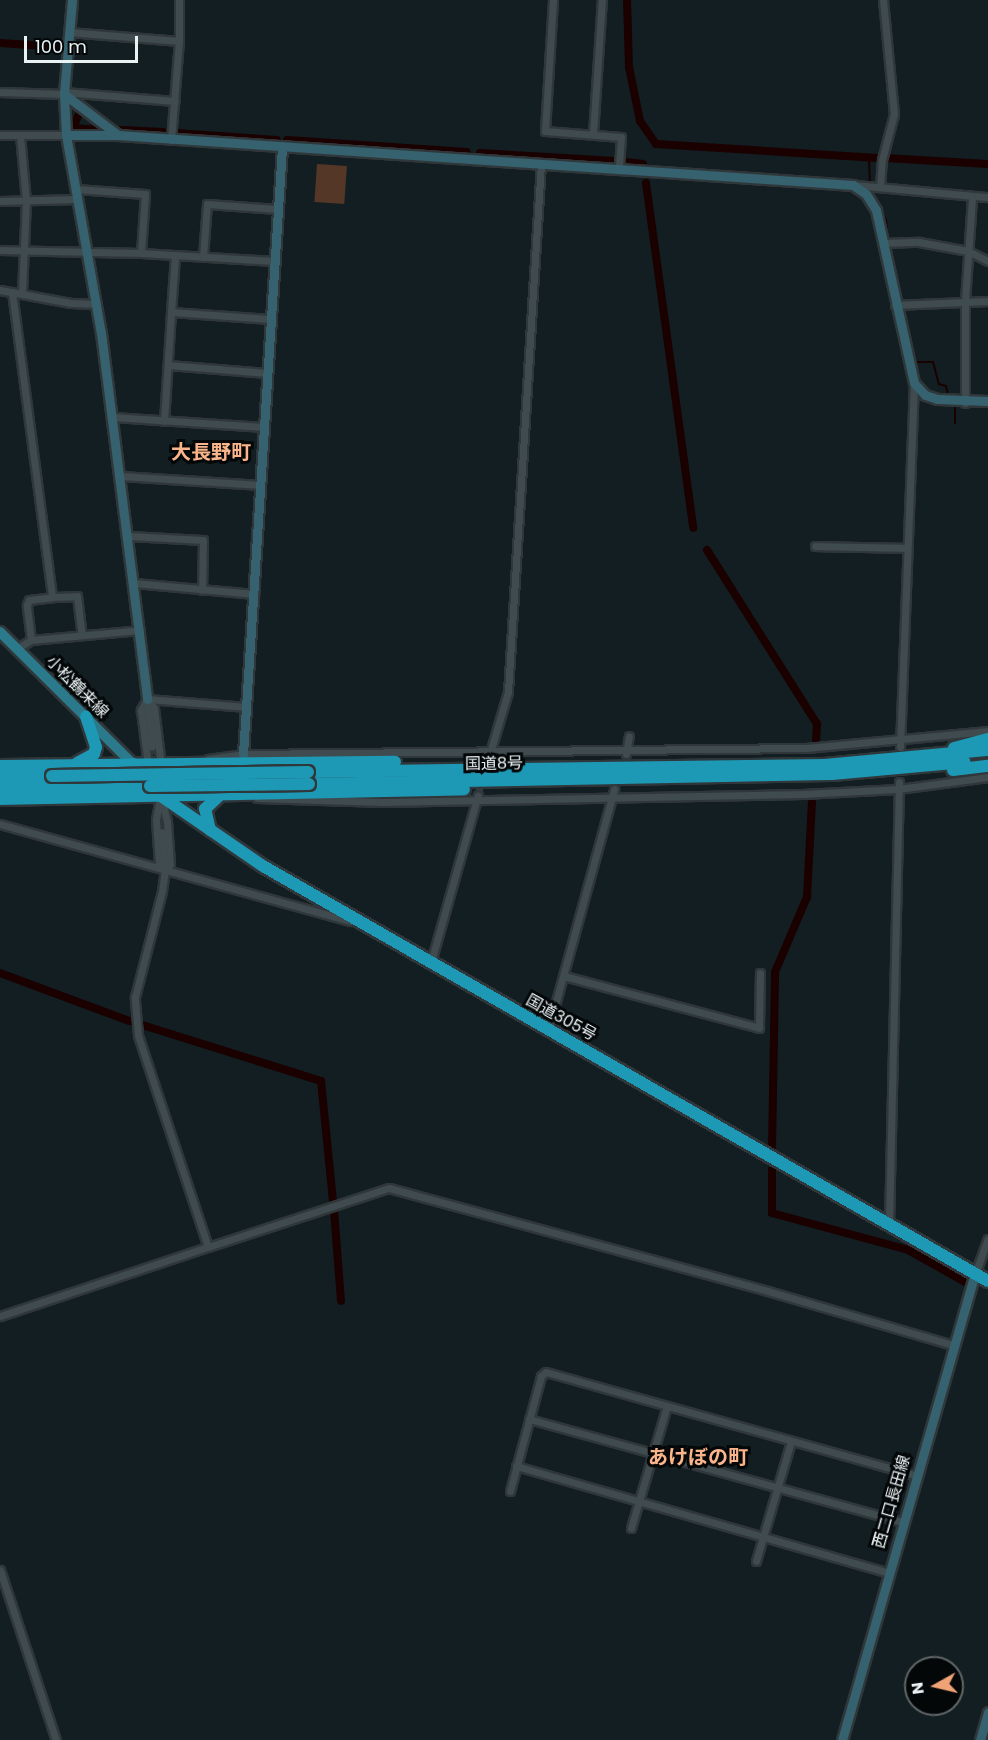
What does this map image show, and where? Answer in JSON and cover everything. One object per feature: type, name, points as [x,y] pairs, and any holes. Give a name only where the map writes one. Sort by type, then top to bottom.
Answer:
[{"type":"highway","points":[[0,758],[44,759],[65,765],[94,754],[96,747],[86,717]]},
{"type":"highway","points":[[897,760],[988,739]]},
{"type":"highway","name":"国道8号","points":[[308,778],[549,767],[825,765],[988,750]]},
{"type":"highway","name":"国道8号","points":[[0,788],[51,782],[308,778],[564,779],[907,770],[988,758]]},
{"type":"highway","points":[[0,766],[538,761],[549,767]]},
{"type":"highway","name":"国道305号","points":[[133,764],[161,796],[210,831],[363,924],[988,1281]]},
{"type":"highway","points":[[907,770],[922,773],[988,766]]},
{"type":"highway","name":"国道8号","points":[[0,777],[51,782]]},
{"type":"highway","points":[[0,799],[250,796],[461,789],[564,779]]},
{"type":"highway","points":[[0,806],[99,804],[121,796]]},
{"type":"highway","points":[[210,831],[205,809],[218,796]]},
{"type":"main road","name":"小松鶴来線","points":[[0,632],[133,764]]},
{"type":"street","points":[[72,0],[64,93],[66,135],[97,304],[113,417],[129,536],[152,747]]},
{"type":"street","points":[[171,140],[180,41],[179,0]]},
{"type":"street","points":[[553,0],[545,131],[621,137],[620,169]]},
{"type":"street","points":[[593,134],[602,0]]},
{"type":"street","points":[[880,187],[882,160],[894,114],[882,0]]},
{"type":"street","points":[[69,32],[180,41]]},
{"type":"street","points":[[0,92],[64,93],[175,100]]},
{"type":"street","points":[[64,93],[118,135]]},
{"type":"street","points":[[0,135],[118,135],[852,185],[988,197]]},
{"type":"street","points":[[20,135],[26,201],[22,294]]},
{"type":"street","points":[[243,754],[282,147]]},
{"type":"street","points":[[489,754],[507,692],[541,163]]},
{"type":"street","points":[[852,185],[866,194],[876,210],[895,305],[914,383],[907,548],[906,672],[901,682],[900,744]]},
{"type":"street","points":[[0,201],[26,201],[77,194],[145,194],[141,253]]},
{"type":"street","points":[[965,403],[965,301],[972,197]]},
{"type":"street","points":[[203,256],[207,204],[277,209]]},
{"type":"street","points":[[883,243],[919,242],[968,250],[988,261]]},
{"type":"street","points":[[0,250],[141,253],[274,261]]},
{"type":"street","points":[[164,421],[175,256]]},
{"type":"street","points":[[0,290],[97,304]]},
{"type":"street","points":[[12,292],[52,597]]},
{"type":"street","points":[[895,305],[988,301]]},
{"type":"street","points":[[171,312],[270,319]]},
{"type":"street","points":[[168,365],[267,373]]},
{"type":"street","points":[[914,383],[925,395],[965,403],[988,401]]},
{"type":"street","points":[[113,417],[264,427]]},
{"type":"street","points":[[121,476],[261,485]]},
{"type":"street","points":[[129,536],[203,540],[202,590]]},
{"type":"street","points":[[815,546],[907,548]]},
{"type":"street","points":[[134,583],[254,594]]},
{"type":"street","points":[[31,640],[27,605],[29,600],[52,597],[77,596],[82,634]]},
{"type":"street","points":[[18,648],[31,640],[140,630]]},
{"type":"street","points":[[147,699],[247,707]]},
{"type":"street","points":[[147,699],[154,708],[161,764],[161,796],[170,864],[165,870]]},
{"type":"street","points":[[147,699],[141,710],[147,764],[161,796],[156,820],[159,864],[165,870]]},
{"type":"street","points":[[188,763],[243,754],[489,754],[806,748],[900,744],[988,731]]},
{"type":"street","points":[[627,751],[628,736]]},
{"type":"street","points":[[250,796],[273,801],[612,797],[899,785],[988,777]]},
{"type":"street","points":[[889,1224],[899,785]]},
{"type":"street","points":[[548,1031],[614,789]]},
{"type":"street","points":[[432,962],[477,798]]},
{"type":"street","points":[[0,824],[363,924]]},
{"type":"street","points":[[162,832],[165,870],[135,997],[138,1035],[208,1247]]},
{"type":"street","points":[[564,976],[759,1028],[760,973]]},
{"type":"street","points":[[0,1316],[390,1188],[768,1291],[953,1345]]},
{"type":"street","points":[[975,1274],[988,1239]]},
{"type":"street","name":"西二口長田線","points":[[842,1740],[902,1522],[975,1274]]},
{"type":"street","points":[[510,1491],[541,1376],[546,1372],[916,1475]]},
{"type":"street","points":[[631,1528],[667,1406]]},
{"type":"street","points":[[529,1419],[902,1522]]},
{"type":"street","points":[[756,1561],[791,1441]]},
{"type":"street","points":[[516,1466],[888,1573]]},
{"type":"street","points":[[0,1570],[56,1740]]},
{"type":"street","points":[[980,1740],[988,1712]]},
{"type":"shaded area","points":[[317,164],[347,166],[344,204],[314,202]]},
{"type":"waterway","points":[[627,0],[629,67],[640,121],[656,144],[878,158]]},
{"type":"waterway","points":[[0,43],[62,47]]},
{"type":"waterway","points":[[78,116],[73,128],[100,130]]},
{"type":"waterway","points":[[120,130],[163,132]]},
{"type":"waterway","points":[[176,133],[277,140]]},
{"type":"waterway","points":[[287,140],[467,152]]},
{"type":"waterway","points":[[480,153],[615,161]]},
{"type":"waterway","points":[[869,158],[870,181]]},
{"type":"waterway","points":[[885,158],[988,164]]},
{"type":"waterway","points":[[626,162],[643,164]]},
{"type":"waterway","points":[[646,183],[693,528]]},
{"type":"waterway","points":[[876,198],[886,220],[888,239]]},
{"type":"waterway","points":[[890,250],[891,259]]},
{"type":"waterway","points":[[913,362],[933,362],[939,384],[946,386],[948,395]]},
{"type":"waterway","points":[[955,408],[955,423]]},
{"type":"waterway","points":[[707,550],[817,724],[816,743]]},
{"type":"waterway","points":[[772,1149],[775,972],[807,897],[812,802]]},
{"type":"waterway","points":[[0,973],[129,1021]]},
{"type":"waterway","points":[[139,1024],[321,1081],[333,1202]]},
{"type":"waterway","points":[[772,1170],[772,1213],[908,1250],[965,1282]]},
{"type":"waterway","points":[[334,1210],[341,1301]]},
{"type":"tunnel","points":[[152,747],[155,766]]},
{"type":"tunnel","points":[[478,795],[489,756]]},
{"type":"tunnel","points":[[159,806],[162,832]]},
{"type":"district","name":"大長野町","points":[[211,452]]},
{"type":"district","name":"あけぼの町","points":[[698,1457]]}]
